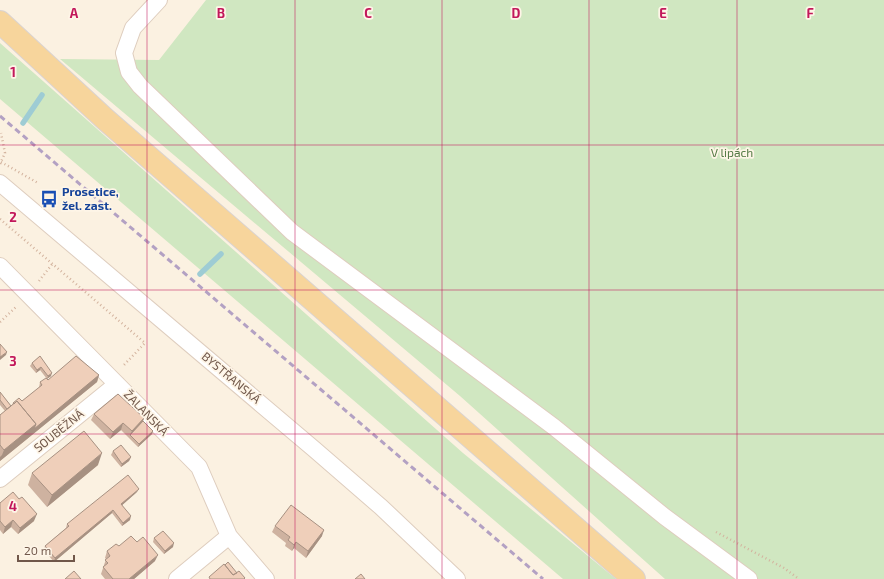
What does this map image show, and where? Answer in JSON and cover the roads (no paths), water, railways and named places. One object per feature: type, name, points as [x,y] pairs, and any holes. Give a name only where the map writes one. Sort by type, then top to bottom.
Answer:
[{"type":"main road","points":[[0,22],[105,119],[634,579]]},
{"type":"street","points":[[159,0],[133,28],[124,53],[129,72],[140,86],[292,232],[554,427],[665,517],[749,579]]},
{"type":"street","name":"BYSTŘANSKÁ","points":[[0,184],[348,478],[457,579]]},
{"type":"street","name":"ŽALANSKÁ","points":[[0,266],[199,467],[229,536],[266,579]]},
{"type":"street","name":"SOUBĚŽNÁ","points":[[0,479],[115,381]]},
{"type":"street","points":[[177,579],[229,536]]},
{"type":"waterway","points":[[23,123],[42,95]]},
{"type":"waterway","points":[[200,274],[221,254]]},
{"type":"railway","points":[[0,116],[543,579]]},
{"type":"place","name":"Prosetice, žel. zast.","points":[[49,199]]},
{"type":"park label","name":"V lipách","points":[[732,153]]}]
